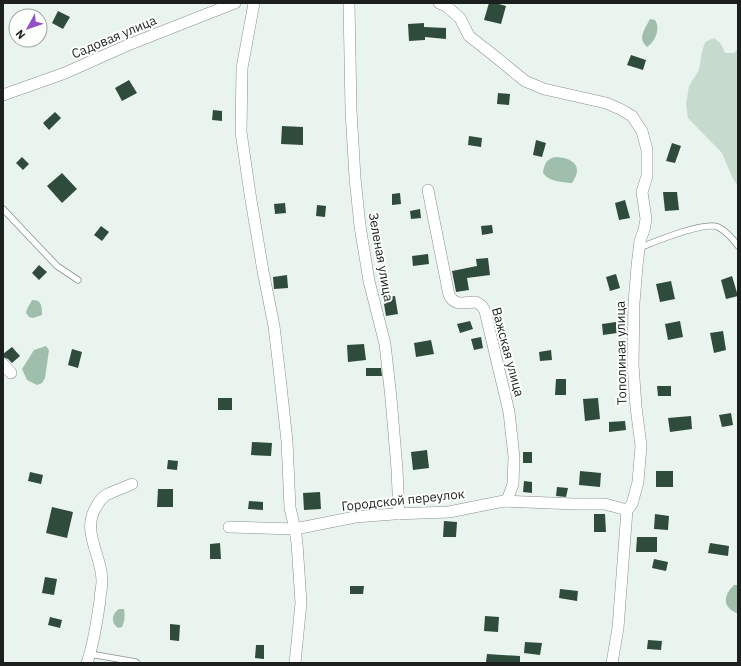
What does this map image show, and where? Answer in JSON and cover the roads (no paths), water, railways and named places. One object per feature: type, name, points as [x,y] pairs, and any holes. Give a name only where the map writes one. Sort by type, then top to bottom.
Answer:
[{"type":"street","name":"Садовая улица","points":[[3,95],[65,73],[128,45],[235,3]]},
{"type":"street","points":[[254,3],[242,68],[241,132],[256,233],[274,326],[287,441],[290,508],[297,543],[301,603],[295,663]]},
{"type":"street","name":"Зеленая улица","points":[[349,3],[351,110],[355,178],[360,226],[369,281],[384,344],[391,398],[399,514]]},
{"type":"street","name":"Тополиная улица","points":[[439,3],[446,6],[460,18],[469,36],[525,81],[544,89],[606,103],[632,116],[642,131],[647,150],[647,176],[642,192],[646,219],[639,244],[637,266],[634,303],[633,365],[641,446],[638,482],[632,504],[627,510]]},
{"type":"street","name":"Важская улица","points":[[428,190],[449,295],[451,299],[457,303],[476,302],[482,306],[485,311],[509,412],[514,457],[513,484],[507,501]]},
{"type":"street","points":[[3,364],[11,373]]},
{"type":"street","points":[[88,659],[98,612],[102,581],[100,567],[91,535],[90,528],[92,515],[97,505],[105,496],[132,484]]},
{"type":"street","name":"Городской переулок","points":[[229,527],[295,529],[355,517],[449,512],[504,501],[605,504],[627,510]]},
{"type":"street","points":[[612,663],[618,628],[627,510]]},
{"type":"lane","points":[[3,208],[57,266],[78,280]]},
{"type":"lane","points":[[639,244],[701,227],[716,226],[733,239],[738,246]]},
{"type":"lane","points":[[88,659],[136,662]]}]
